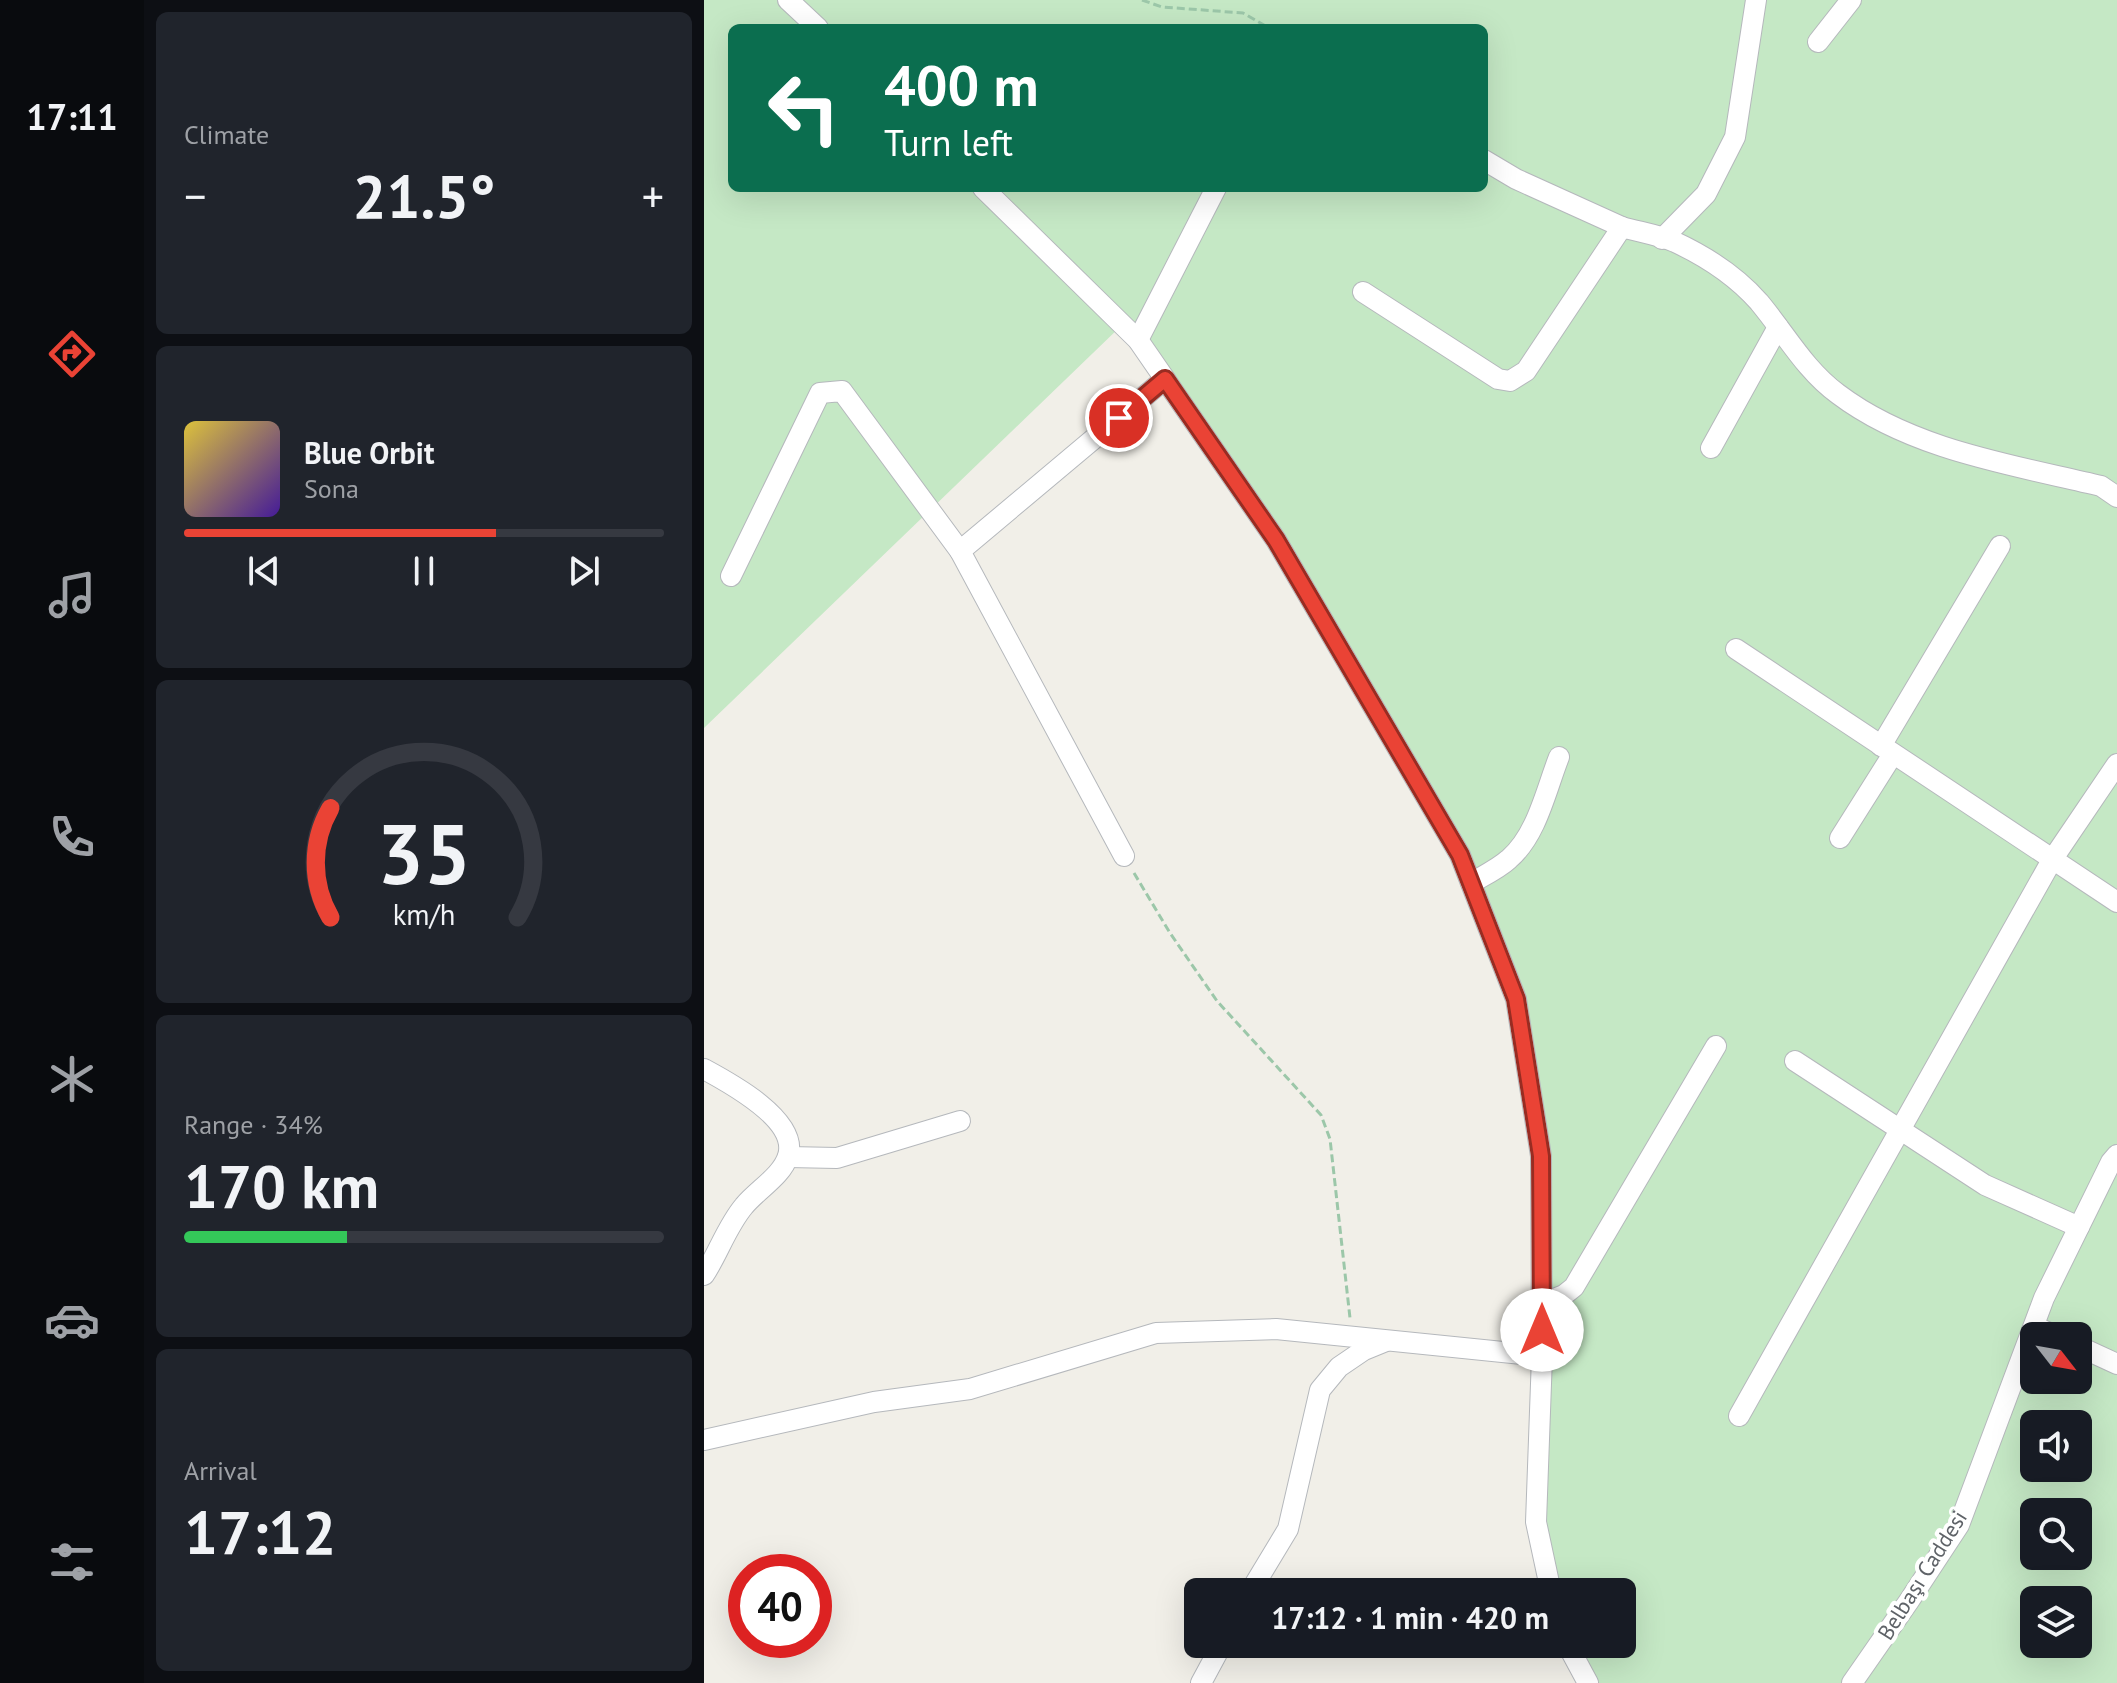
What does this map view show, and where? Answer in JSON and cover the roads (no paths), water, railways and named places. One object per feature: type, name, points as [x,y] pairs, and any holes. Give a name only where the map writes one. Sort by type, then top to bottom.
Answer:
[{"type":"street","points":[[789,0],[814,24]]},
{"type":"street","points":[[1662,239],[1706,194],[1735,137],[1756,0]]},
{"type":"street","points":[[1818,42],[1851,0]]},
{"type":"street","points":[[1488,162],[1516,179],[1622,227],[1672,240],[1717,265],[1757,299],[1816,377],[1840,396],[1886,422],[1957,452],[2101,486],[2117,497]]},
{"type":"street","points":[[987,192],[1138,340],[1276,540],[1460,855],[1516,999],[1541,1156],[1542,1356],[1536,1522],[1548,1578]]},
{"type":"street","points":[[1138,340],[1214,192]]},
{"type":"street","points":[[1363,292],[1498,379],[1510,381],[1526,371],[1622,227]]},
{"type":"street","points":[[1711,448],[1778,327]]},
{"type":"street","points":[[960,551],[1165,379]]},
{"type":"street","points":[[731,576],[820,393],[842,391],[960,551],[1124,856]]},
{"type":"street","points":[[1840,838],[2000,546]]},
{"type":"street","points":[[1736,649],[2117,902]]},
{"type":"street","points":[[1471,883],[1509,859],[1523,842],[1559,757]]},
{"type":"street","points":[[1739,1416],[2052,860],[2117,764]]},
{"type":"street","points":[[1542,1304],[1574,1287],[1716,1046]]},
{"type":"street","points":[[1795,1061],[1985,1185],[2079,1227]]},
{"type":"street","points":[[704,1069],[730,1083],[772,1115],[787,1135],[789,1146],[783,1166],[742,1208],[704,1275]]},
{"type":"street","points":[[788,1157],[837,1158],[960,1121]]},
{"type":"street","name":"Belbaşı Caddesi","points":[[2036,1322],[2079,1227],[2117,1155]]},
{"type":"street","points":[[704,1440],[874,1402],[970,1389],[1156,1333],[1276,1329],[1542,1356]]},
{"type":"street","points":[[1258,1578],[1288,1529],[1320,1390],[1339,1367],[1364,1350],[1391,1340]]},
{"type":"street","points":[[2092,1352],[2117,1364]]},
{"type":"street","name":"Belbaşı Caddesi","points":[[1852,1683],[1959,1525],[2020,1363]]},
{"type":"street","points":[[1201,1683],[1214,1658]]},
{"type":"street","points":[[1574,1658],[1585,1681]]}]
